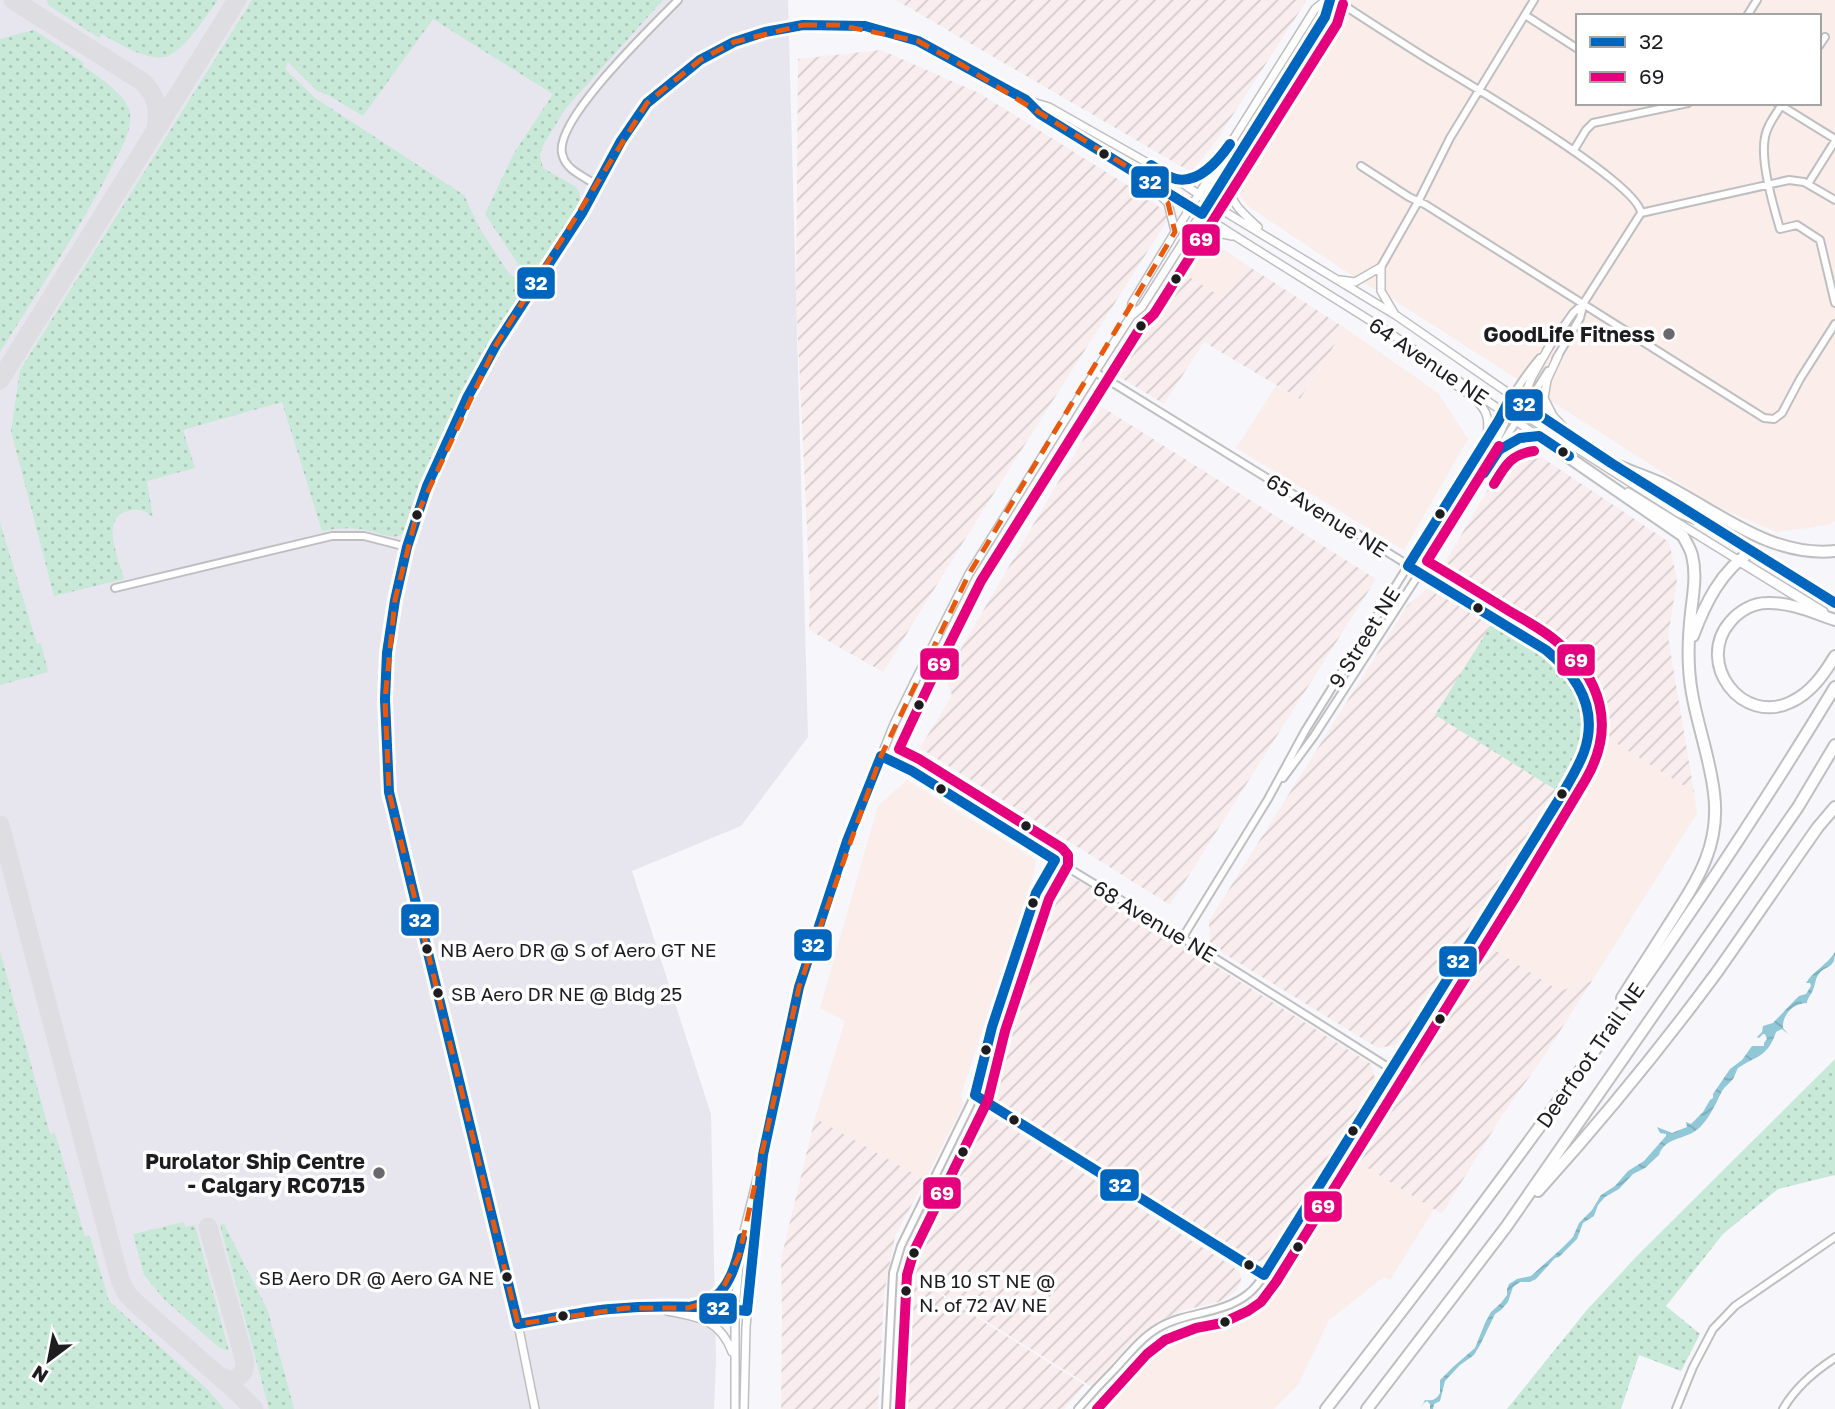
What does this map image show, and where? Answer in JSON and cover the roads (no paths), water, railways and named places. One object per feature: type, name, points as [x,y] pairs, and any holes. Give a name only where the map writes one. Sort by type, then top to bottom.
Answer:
[{"type":"highway","points":[[1543,440],[1683,536],[1692,553],[1695,582],[1689,653],[1690,682],[1710,766],[1714,795],[1713,837],[1706,863],[1602,1029],[1584,1064]]},
{"type":"highway","points":[[1611,463],[1661,483],[1779,545],[1810,552],[1835,551]]},
{"type":"highway","points":[[1690,642],[1705,605],[1738,560],[1752,551]]},
{"type":"highway","points":[[1835,620],[1780,604],[1753,606],[1740,612],[1725,629],[1720,640],[1718,659],[1723,677],[1736,694],[1755,705],[1769,707],[1783,706],[1801,697],[1819,680],[1835,656]]},
{"type":"highway","name":"Deerfoot Trail NE","points":[[1326,1409],[1493,1192],[1584,1064],[1719,870],[1835,687]]},
{"type":"highway","name":"Deerfoot Trail NE","points":[[1367,1409],[1506,1227],[1798,807],[1835,745]]},
{"type":"highway","points":[[1506,1227],[1596,1126],[1677,1024],[1835,807]]},
{"type":"main road","name":"64 Avenue NE","points":[[1752,551],[1835,603]]},
{"type":"main road","name":"64 Avenue NE","points":[[1738,560],[1835,620]]},
{"type":"street","points":[[597,185],[568,167],[562,156],[564,134],[578,111],[607,75],[678,0]]},
{"type":"street","points":[[1205,198],[1225,152],[1315,9],[1328,0]]},
{"type":"street","points":[[1131,316],[1132,303],[1175,232],[1191,207],[1205,198],[1230,169],[1325,17],[1328,0]]},
{"type":"street","points":[[1336,0],[1574,150],[1630,195],[1638,204],[1641,213],[1789,180],[1808,184],[1835,200]]},
{"type":"street","points":[[1397,316],[1381,291],[1381,268],[1450,138],[1534,0]]},
{"type":"street","points":[[1525,15],[1576,48]]},
{"type":"street","name":"64 Avenue NE","points":[[535,1409],[518,1324],[389,792],[385,699],[387,653],[407,547],[427,486],[467,398],[496,345],[582,213],[621,141],[647,103],[700,60],[734,42],[765,32],[803,25],[866,26],[918,41],[1026,100],[1049,107],[1176,179],[1397,316],[1511,396],[1516,421],[1738,560]]},
{"type":"street","points":[[1821,43],[1825,37]]},
{"type":"street","points":[[735,1409],[734,1310],[739,1256],[799,987],[847,841],[881,756],[916,678],[969,574],[1131,316],[1142,307],[1202,214],[1205,198],[1264,90]]},
{"type":"street","name":"64 Avenue NE","points":[[1026,100],[1040,114],[1412,348],[1515,410],[1577,442],[1752,551]]},
{"type":"street","points":[[1780,105],[1764,138],[1768,184],[1780,229],[1797,225],[1820,240],[1835,303]]},
{"type":"street","points":[[1782,105],[1835,140],[1808,184]]},
{"type":"street","points":[[1574,150],[1593,123],[1659,106]]},
{"type":"street","points":[[1176,179],[1201,174],[1225,152]]},
{"type":"street","points":[[1361,166],[1770,420],[1779,417],[1835,324]]},
{"type":"street","points":[[1230,169],[1228,186],[1232,199],[1242,213],[1272,239]]},
{"type":"street","points":[[1139,174],[1168,203],[1175,232]]},
{"type":"street","name":"9 Street NE","points":[[1183,937],[1268,799],[1305,731],[1487,439],[1515,410],[1558,356],[1580,318],[1584,304],[1641,213]]},
{"type":"street","points":[[1172,259],[1204,234],[1235,236]]},
{"type":"street","points":[[1336,280],[1354,282],[1381,268]]},
{"type":"street","name":"9 Street NE","points":[[1511,396],[1573,313],[1584,304]]},
{"type":"street","points":[[1474,490],[1549,347]]},
{"type":"street","points":[[1412,348],[1422,361],[1480,404],[1488,417],[1487,439]]},
{"type":"street","points":[[1558,356],[1547,380],[1544,398],[1553,416],[1577,442]]},
{"type":"street","name":"65 Avenue NE","points":[[1095,372],[1546,650],[1560,661],[1577,682],[1587,710],[1588,734],[1584,753],[1552,810],[1391,1069]]},
{"type":"street","points":[[1511,396],[1515,410],[1680,514],[1715,529]]},
{"type":"street","name":"9 Street NE","points":[[1268,799],[1314,736],[1421,573],[1516,421]]},
{"type":"street","points":[[1499,450],[1520,438],[1543,440]]},
{"type":"street","points":[[115,588],[332,536],[364,536],[407,547]]},
{"type":"street","name":"68 Avenue NE","points":[[881,756],[912,771],[1183,937],[1391,1069]]},
{"type":"street","points":[[886,1409],[893,1273],[901,1246],[975,1095],[992,1027],[1032,904],[1055,860]]},
{"type":"street","points":[[1078,1409],[1137,1344],[1158,1328],[1192,1314],[1217,1310],[1251,1292],[1391,1069]]},
{"type":"street","points":[[975,1095],[1264,1275]]},
{"type":"street","points":[[744,1409],[747,1311],[763,1155]]},
{"type":"street","points":[[1676,1409],[1693,1367],[1713,1329],[1735,1306],[1835,1237]]},
{"type":"street","points":[[688,1308],[707,1302],[718,1293],[739,1256]]},
{"type":"street","points":[[649,1307],[701,1319],[718,1328],[726,1338],[734,1359]]},
{"type":"street","points":[[518,1324],[597,1311],[649,1307],[747,1311]]},
{"type":"street","points":[[1783,1409],[1787,1401],[1812,1375],[1835,1358]]},
{"type":"water","points":[[1835,952],[1832,964],[1818,975],[1807,1003],[1793,1007],[1786,1014],[1783,1028],[1788,1034],[1782,1029],[1776,1032],[1765,1051],[1738,1068],[1697,1130],[1666,1144],[1645,1168],[1633,1174],[1619,1189],[1605,1197],[1594,1216],[1583,1223],[1577,1239],[1536,1279],[1520,1282],[1513,1287],[1508,1302],[1495,1314],[1474,1355],[1445,1381],[1440,1401],[1434,1404],[1433,1409],[1430,1409],[1427,1401],[1421,1408],[1425,1400],[1432,1400],[1440,1393],[1440,1380],[1475,1348],[1491,1312],[1507,1295],[1509,1284],[1531,1276],[1573,1237],[1579,1223],[1592,1210],[1601,1195],[1644,1161],[1666,1136],[1660,1133],[1657,1127],[1672,1133],[1687,1127],[1686,1122],[1691,1124],[1703,1112],[1730,1069],[1742,1060],[1752,1046],[1764,1046],[1767,1039],[1765,1034],[1757,1037],[1763,1026],[1773,1023],[1799,996],[1806,994],[1811,986],[1806,983]]},
{"type":"place","name":"GoodLife Fitness","points":[[1669,334]]},
{"type":"place","name":"NB Aero DR @ S of Aero GT NE","points":[[427,949]]},
{"type":"place","name":"SB Aero DR NE @ Bldg 25","points":[[438,993]]},
{"type":"place","name":"Purolator Ship Centre - Calgary RC0715","points":[[379,1173]]},
{"type":"place","name":"SB Aero DR @ Aero GA NE","points":[[507,1277]]},
{"type":"place","name":"NB 10 ST NE @ N. of 72 AV NE","points":[[906,1291]]}]
